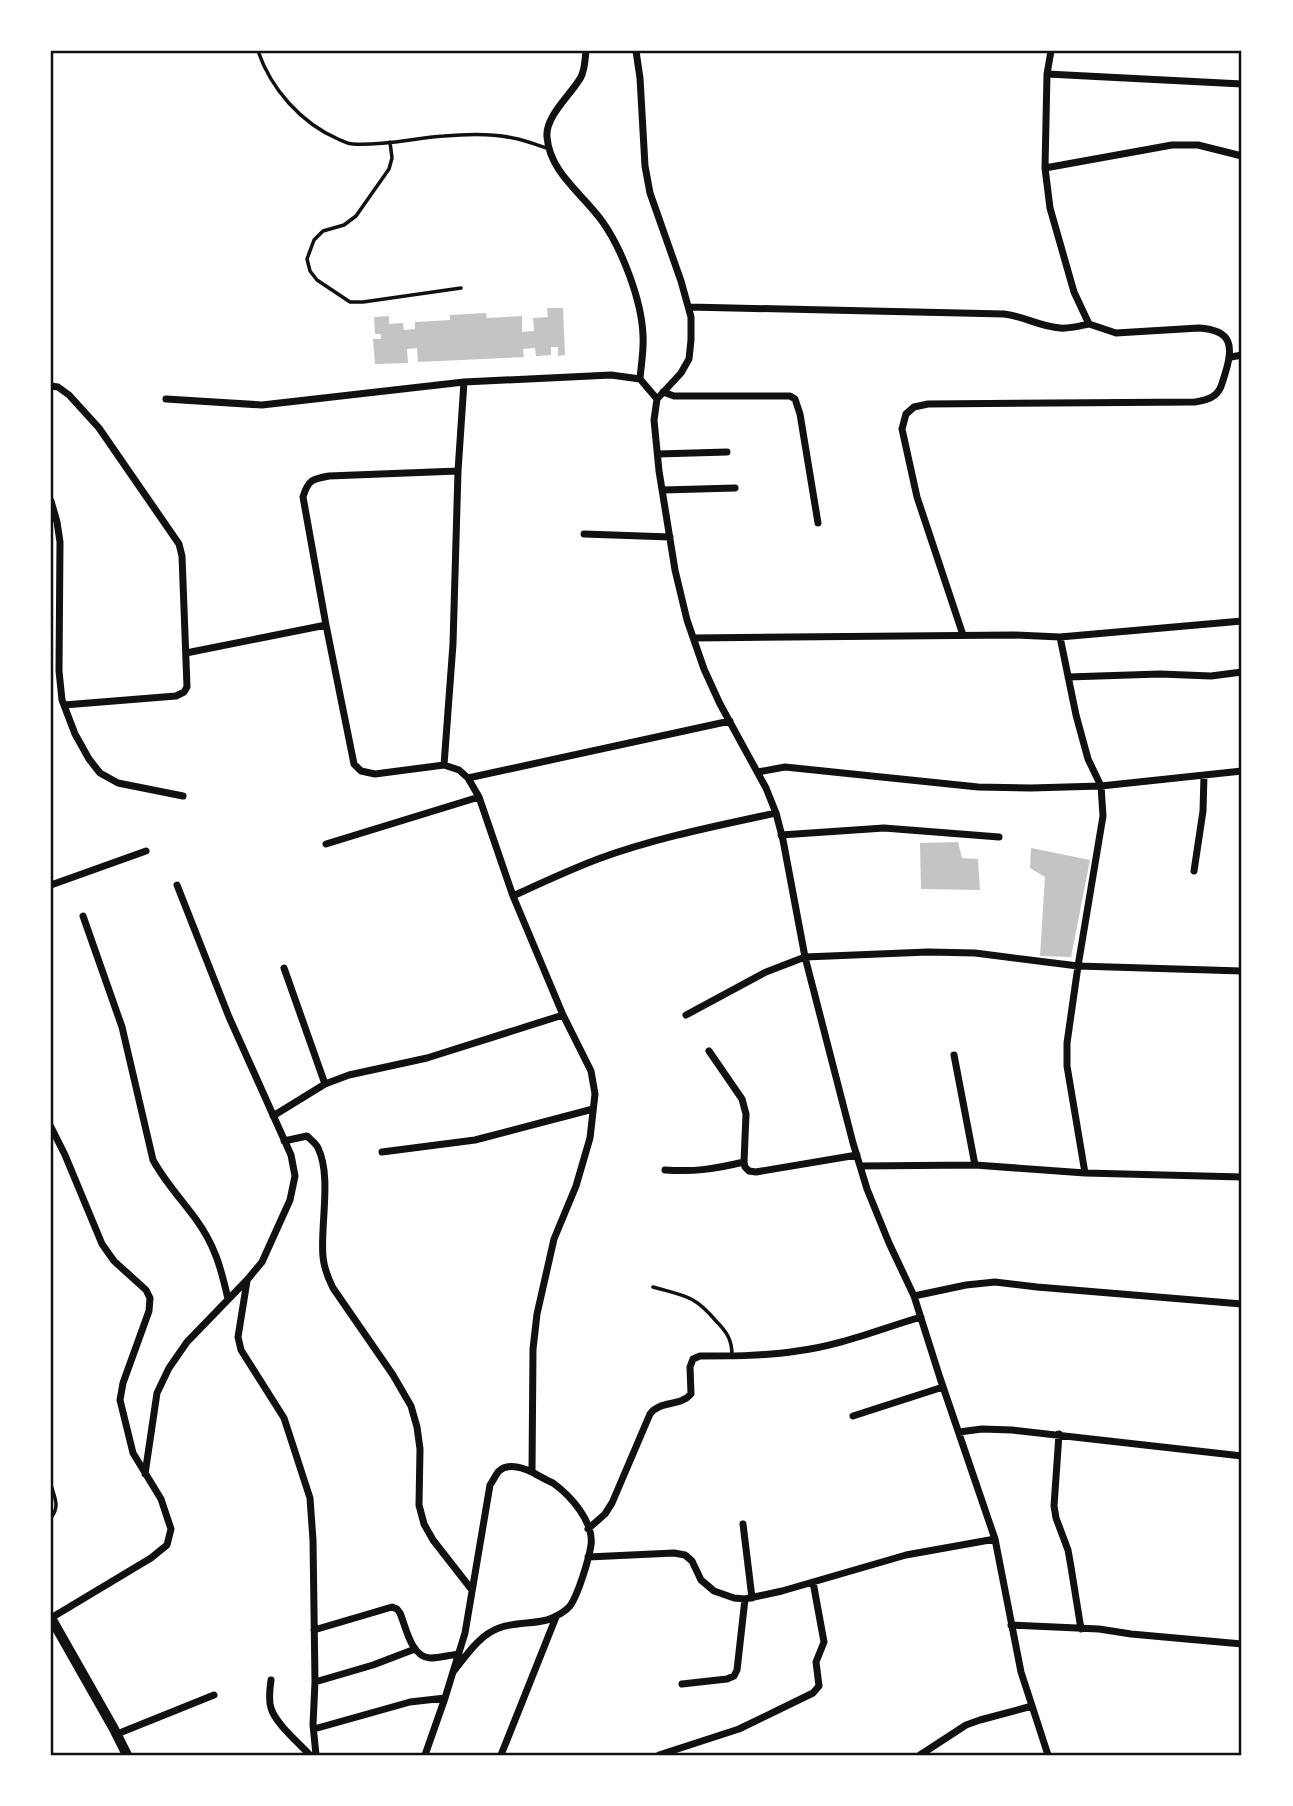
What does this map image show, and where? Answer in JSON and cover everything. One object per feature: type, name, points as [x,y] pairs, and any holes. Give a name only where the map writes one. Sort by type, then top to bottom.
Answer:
[{"type":"street","points":[[586,51],[582,75],[551,119],[546,133],[555,164],[564,179],[584,198],[613,238],[635,291],[643,336],[640,379]]},
{"type":"street","points":[[636,51],[645,166],[650,193],[689,307],[689,359],[681,373],[657,399],[654,420],[675,569],[687,620],[720,704],[758,772],[776,813],[805,957],[860,1167],[889,1243],[914,1296],[995,1539],[1021,1672],[1048,1755]]},
{"type":"street","points":[[1051,51],[1046,74],[1045,168],[1050,208],[1074,292],[1089,324]]},
{"type":"street","points":[[1046,74],[1242,84]]},
{"type":"street","points":[[1045,168],[1172,145],[1198,145],[1242,156]]},
{"type":"street","points":[[689,307],[1004,314],[1058,328],[1089,324],[1116,333],[1199,328],[1211,329],[1225,336],[1229,341],[1231,357],[1221,389],[1211,398],[1195,402],[928,404],[914,407],[906,414],[902,429],[917,497],[963,635]]},
{"type":"street","points":[[1231,357],[1242,355]]},
{"type":"street","points":[[166,399],[262,405],[464,382],[611,375],[640,379],[657,399]]},
{"type":"street","points":[[444,765],[453,644],[458,471],[464,382]]},
{"type":"street","points":[[51,386],[58,387],[69,395],[99,428],[179,544],[182,556],[186,653],[187,687],[176,696],[64,705]]},
{"type":"street","points":[[663,392],[674,396],[755,395],[790,396],[795,399],[800,414],[818,523]]},
{"type":"street","points":[[658,454],[727,452]]},
{"type":"street","points":[[458,471],[329,476],[314,479],[306,486],[303,497],[354,764],[361,771],[374,774],[444,765],[459,770],[468,778],[479,797],[513,895],[563,1016],[591,1071],[595,1094],[590,1138],[576,1186],[554,1239],[537,1314],[533,1349],[532,1472]]},
{"type":"street","points":[[663,490],[735,488]]},
{"type":"street","points":[[51,501],[60,542],[59,671],[64,705],[75,734],[100,773],[118,783],[183,796]]},
{"type":"street","points":[[584,534],[670,537]]},
{"type":"street","points":[[694,638],[963,635],[1060,637],[1242,621]]},
{"type":"street","points":[[186,653],[326,625]]},
{"type":"street","points":[[1060,637],[1088,759],[1101,786],[1103,816],[1067,1043],[1067,1066],[1085,1173]]},
{"type":"street","points":[[1068,677],[1160,674],[1211,676],[1242,672]]},
{"type":"street","points":[[468,778],[730,721]]},
{"type":"street","points":[[758,772],[785,767],[978,787],[1101,786],[1242,771]]},
{"type":"street","points":[[1194,871],[1203,811],[1204,775]]},
{"type":"street","points":[[326,844],[479,797]]},
{"type":"street","points":[[513,895],[597,859],[669,836],[776,813]]},
{"type":"street","points":[[781,835],[900,828],[999,837]]},
{"type":"street","points":[[51,886],[146,851]]},
{"type":"street","points":[[145,1474],[157,1393],[169,1368],[187,1342],[262,1262],[289,1200],[295,1176],[290,1154],[229,1017],[177,885]]},
{"type":"street","points":[[83,916],[122,1027],[153,1160],[211,1244],[220,1263],[228,1299]]},
{"type":"street","points":[[686,1016],[765,972],[805,957],[975,953],[1078,966],[1242,971]]},
{"type":"street","points":[[284,968],[325,1084]]},
{"type":"street","points":[[273,1116],[325,1084],[349,1075],[427,1058],[563,1016]]},
{"type":"street","points":[[709,1051],[742,1099],[746,1114],[744,1162],[749,1171],[857,1155]]},
{"type":"street","points":[[954,1055],[975,1165]]},
{"type":"street","points":[[382,1152],[475,1140],[593,1109]]},
{"type":"street","points":[[51,1127],[102,1244],[114,1261],[146,1290],[150,1298],[149,1311],[123,1383],[120,1400],[133,1453],[160,1499],[171,1530],[167,1545],[151,1558],[51,1618],[127,1755]]},
{"type":"street","points":[[284,1141],[307,1136],[318,1145],[323,1160],[323,1258],[326,1273],[333,1288],[411,1406],[420,1449],[419,1505],[424,1524],[433,1540],[472,1590]]},
{"type":"street","points":[[665,1170],[698,1171],[744,1162]]},
{"type":"street","points":[[860,1167],[975,1165],[1085,1173],[1242,1177]]},
{"type":"street","points":[[247,1280],[238,1337],[241,1350],[284,1419],[310,1498],[316,1755]]},
{"type":"street","points":[[914,1296],[995,1282],[1242,1304]]},
{"type":"street","points":[[588,1529],[605,1514],[612,1503],[650,1414],[654,1409],[687,1399],[691,1394],[690,1367],[693,1359],[700,1356],[798,1351],[828,1345],[921,1317]]},
{"type":"street","points":[[853,1416],[943,1387]]},
{"type":"street","points":[[958,1432],[982,1429],[1012,1430],[1242,1456]]},
{"type":"street","points":[[1059,1434],[1054,1506],[1069,1559],[1081,1629]]},
{"type":"street","points":[[425,1755],[459,1654],[490,1485],[499,1471],[509,1467],[523,1468],[554,1484],[568,1497],[580,1511],[588,1529],[591,1547],[577,1592],[569,1607],[556,1616],[500,1627],[488,1633],[453,1672]]},
{"type":"street","points":[[682,1684],[727,1679],[734,1676],[737,1670],[749,1599],[743,1524]]},
{"type":"street","points":[[588,1557],[674,1553],[685,1555],[701,1580],[714,1591],[734,1598],[749,1599],[906,1555],[995,1539]]},
{"type":"street","points":[[659,1755],[738,1729],[817,1690],[819,1686],[816,1662],[824,1642],[813,1582]]},
{"type":"street","points":[[314,1630],[392,1607],[400,1613],[415,1649],[421,1656],[428,1658],[459,1654]]},
{"type":"street","points":[[501,1755],[556,1616]]},
{"type":"street","points":[[1011,1625],[1242,1644]]},
{"type":"street","points":[[315,1682],[415,1649]]},
{"type":"street","points":[[271,1680],[271,1709],[279,1722],[310,1755]]},
{"type":"street","points":[[117,1734],[214,1695]]},
{"type":"street","points":[[314,1729],[410,1702],[445,1698]]},
{"type":"street","points":[[920,1755],[966,1725],[1032,1706]]},
{"type":"lane","points":[[258,51],[274,85],[296,112],[326,134],[351,144],[486,135],[514,138],[549,149]]},
{"type":"lane","points":[[390,142],[392,158],[389,169],[356,216],[344,225],[323,230],[314,240],[307,259],[310,271],[317,280],[351,302],[461,288]]},
{"type":"lane","points":[[653,1287],[688,1297],[704,1306],[727,1332],[732,1356]]},
{"type":"lane","points":[[51,1485],[56,1503],[56,1511],[51,1518]]},
{"type":"building","points":[[547,308],[563,308],[565,355],[558,356],[558,347],[551,347],[551,355],[536,356],[535,348],[523,349],[524,357],[418,362],[417,348],[407,349],[408,363],[375,364],[373,339],[381,339],[381,334],[375,334],[374,317],[389,316],[389,324],[403,323],[404,330],[415,329],[415,322],[450,320],[450,315],[486,313],[487,318],[522,316],[522,332],[534,331],[533,318],[548,317]]},
{"type":"building","points":[[958,842],[962,858],[978,859],[980,890],[921,889],[920,843]]},
{"type":"building","points":[[1031,848],[1090,860],[1071,957],[1040,956],[1045,877],[1030,868]]}]
